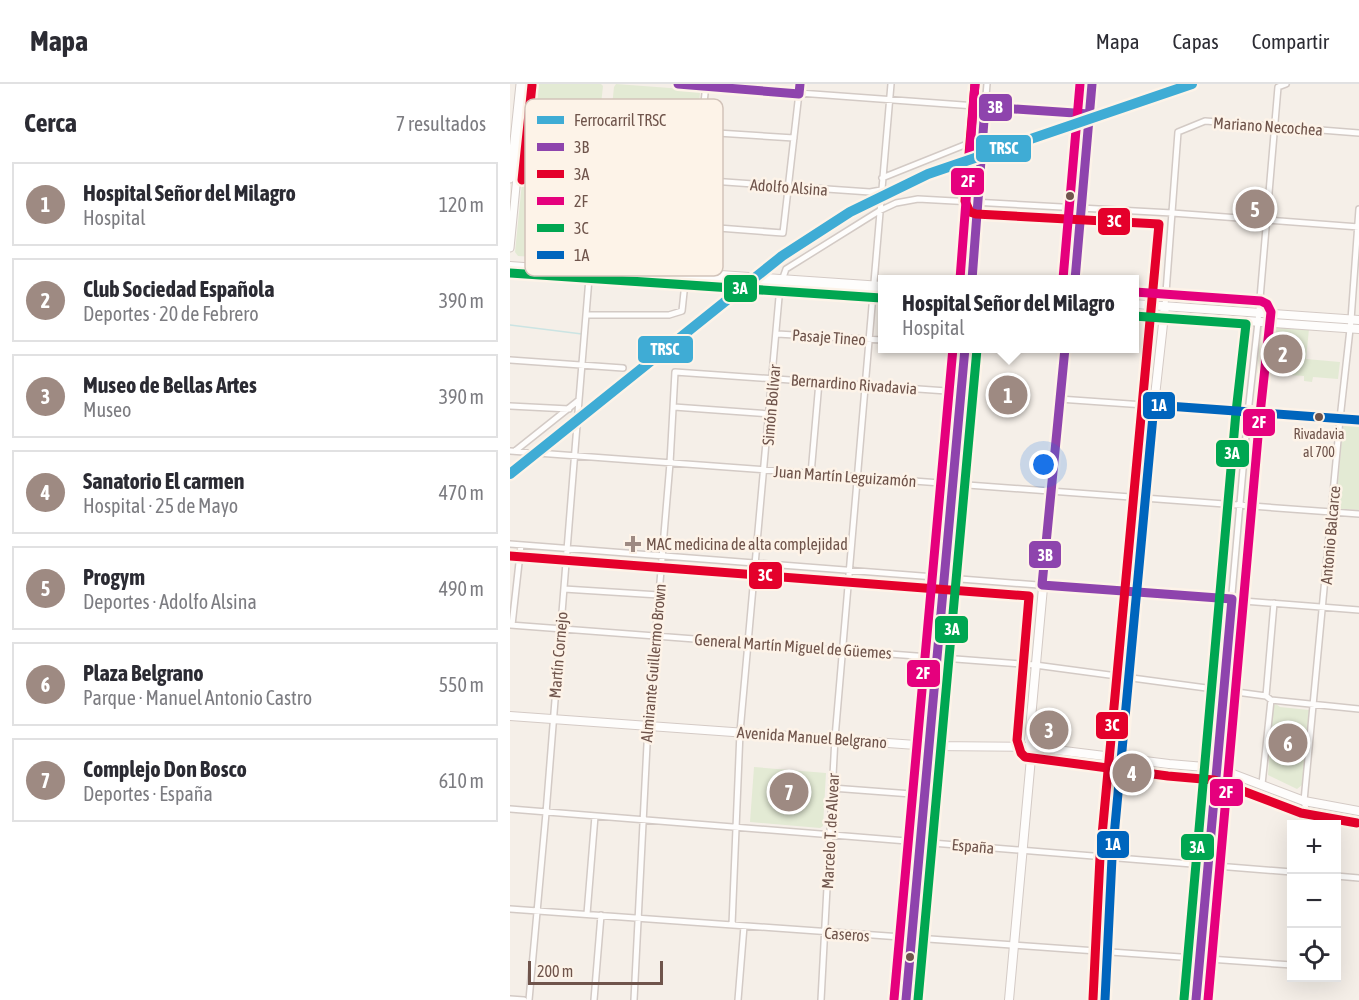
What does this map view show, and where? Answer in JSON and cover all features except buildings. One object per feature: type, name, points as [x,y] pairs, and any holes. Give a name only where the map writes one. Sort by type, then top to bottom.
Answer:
[{"type":"main road","points":[[1074,275],[1085,84]]},
{"type":"main road","points":[[1085,114],[1092,84]]},
{"type":"main road","points":[[1069,275],[1078,208]]},
{"type":"main road","points":[[510,261],[525,262]]},
{"type":"main road","points":[[510,266],[525,267]]},
{"type":"main road","points":[[687,276],[878,289]]},
{"type":"main road","points":[[1139,305],[1165,311]]},
{"type":"main road","points":[[1106,1000],[1112,858],[1120,759],[1165,311]]},
{"type":"main road","points":[[1139,313],[1165,311],[1355,324]]},
{"type":"main road","points":[[1008,1000],[1032,747],[1029,740],[1035,665],[1064,353]]},
{"type":"main road","name":"Avenida Manuel Belgrano","points":[[510,716],[930,746],[1032,747],[1120,759],[1217,768],[1304,801],[1359,811]]},
{"type":"street","points":[[510,248],[513,166],[520,84]]},
{"type":"street","points":[[510,179],[526,84]]},
{"type":"street","points":[[678,84],[1085,114]]},
{"type":"street","points":[[723,228],[783,233],[800,84]]},
{"type":"street","name":"Marcelo T. de Alvear","points":[[878,275],[879,211],[891,84]]},
{"type":"street","points":[[972,275],[987,84]]},
{"type":"street","points":[[1196,1000],[1239,506],[1259,318],[1274,127],[1278,87],[1286,84]]},
{"type":"street","name":"Mariano Necochea","points":[[1172,213],[1178,132],[1205,122],[1359,133]]},
{"type":"street","points":[[723,133],[794,138]]},
{"type":"street","points":[[882,178],[982,138]]},
{"type":"street","name":"Adolfo Alsina","points":[[723,182],[870,192],[881,190]]},
{"type":"street","points":[[781,283],[786,268],[879,211],[896,203],[918,199],[1172,213],[1358,227]]},
{"type":"street","name":"Antonio Balcarce","points":[[1305,820],[1304,801],[1315,704],[1340,419],[1355,324],[1359,209]]},
{"type":"street","points":[[1165,311],[1172,213]]},
{"type":"street","name":"Martín Cornejo","points":[[526,1000],[546,813],[589,276]]},
{"type":"street","points":[[586,315],[669,315],[682,311],[687,276]]},
{"type":"street","name":"Simón Bolívar","points":[[732,925],[741,732],[781,283]]},
{"type":"street","name":"Marcelo T. de Alvear","points":[[821,1000],[835,738],[870,340],[878,289]]},
{"type":"street","name":"Pasaje Tineo","points":[[777,334],[878,340]]},
{"type":"street","points":[[906,1000],[965,353]]},
{"type":"street","points":[[510,360],[622,368]]},
{"type":"street","name":"Bernardino Rivadavia","points":[[675,372],[961,392]]},
{"type":"street","name":"Almirante Guillermo Brown","points":[[634,1000],[648,725],[670,463],[675,372]]},
{"type":"street","points":[[810,474],[819,381]]},
{"type":"street","points":[[1059,399],[1359,420]]},
{"type":"street","points":[[512,451],[579,400]]},
{"type":"street","points":[[510,406],[568,409]]},
{"type":"street","points":[[674,407],[770,414]]},
{"type":"street","name":"Juan Martín Leguizamón","points":[[512,451],[1359,514]]},
{"type":"street","points":[[510,544],[1359,609]]},
{"type":"street","points":[[511,625],[521,544]]},
{"type":"street","points":[[564,589],[659,595]]},
{"type":"street","points":[[1262,784],[1274,603]]},
{"type":"street","name":"General Martín Miguel de Güemes","points":[[511,625],[1035,665],[1359,709]]},
{"type":"street","points":[[832,788],[925,795]]},
{"type":"street","name":"España","points":[[510,809],[1287,872]]},
{"type":"street","points":[[587,914],[595,816]]},
{"type":"street","points":[[1341,876],[1359,878]]},
{"type":"street","name":"Caseros","points":[[510,909],[1287,965]]},
{"type":"street","points":[[594,1000],[601,915]]},
{"type":"street","points":[[738,1000],[744,926]]},
{"type":"street","points":[[510,999],[526,1000]]},
{"type":"green space","points":[[532,84],[601,84],[603,86],[602,99],[530,99]]},
{"type":"green space","points":[[616,84],[697,90],[700,93],[699,99],[613,99]]},
{"type":"green space","points":[[525,153],[525,256],[518,256],[515,252]]},
{"type":"green space","points":[[1261,326],[1309,329],[1306,359],[1340,362],[1338,379],[1313,377],[1312,382],[1304,381],[1304,376],[1257,373]]},
{"type":"green space","points":[[1347,423],[1359,424],[1359,510],[1341,509],[1336,504],[1343,427]]},
{"type":"green space","points":[[1276,704],[1280,707],[1309,710],[1302,785],[1297,789],[1268,775],[1273,706]]},
{"type":"green space","points":[[754,767],[826,773],[823,826],[820,828],[750,822]]},
{"type":"waterway","points":[[510,325],[582,334]]},
{"type":"rail line","name":"TRSC","points":[[510,474],[782,256],[850,212],[928,174],[1192,84]]},
{"type":"transit line","name":"3B","points":[[678,84],[799,94],[800,84]]},
{"type":"transit line","name":"3C","points":[[975,84],[965,201],[970,212],[1159,224],[1100,857],[1093,999]]},
{"type":"transit line","name":"2F","points":[[960,275],[975,84]]},
{"type":"transit line","name":"2F","points":[[1063,275],[1080,84]]},
{"type":"transit line","name":"3B","points":[[1075,275],[1092,84]]},
{"type":"transit line","name":"3C","points":[[531,99],[532,85]]},
{"type":"transit line","name":"3B","points":[[972,275],[985,107],[1089,114]]},
{"type":"transit line","name":"3C","points":[[522,180],[525,152]]},
{"type":"transit line","name":"3A","points":[[510,273],[525,274]]},
{"type":"transit line","name":"3A","points":[[555,276],[878,298]]},
{"type":"transit line","name":"2F","points":[[1139,292],[1261,301],[1267,304],[1271,312],[1208,1000]]},
{"type":"transit line","name":"3A","points":[[1139,316],[1246,324],[1236,412],[1184,999]]},
{"type":"transit line","name":"2F","points":[[894,999],[953,353]]},
{"type":"transit line","name":"3B","points":[[906,1000],[965,353]]},
{"type":"transit line","name":"3A","points":[[918,1000],[977,353]]},
{"type":"transit line","name":"3B","points":[[1065,353],[1042,585],[1232,599],[1196,1000]]},
{"type":"transit line","name":"1A","points":[[1105,1000],[1112,858],[1154,405],[1359,420]]},
{"type":"transit line","name":"3C","points":[[510,556],[1029,596],[1017,740],[1021,753],[1025,757],[1214,780],[1301,813],[1357,823]]},
{"type":"place","name":"Progym","points":[[1255,209]]},
{"type":"place","name":"Club Sociedad Española","points":[[1283,354]]},
{"type":"place","name":"Hospital Señor del Milagro","points":[[1008,395]]},
{"type":"place","name":"Rivadavia al 700","points":[[1319,417]]},
{"type":"place","name":"MAC medicina de alta complejidad","points":[[633,544]]},
{"type":"place","name":"Museo de Bellas Artes","points":[[1049,730]]},
{"type":"place","name":"Plaza Belgrano","points":[[1288,743]]},
{"type":"place","name":"Sanatorio El carmen","points":[[1132,773]]},
{"type":"place","name":"Complejo Don Bosco","points":[[789,792]]}]
